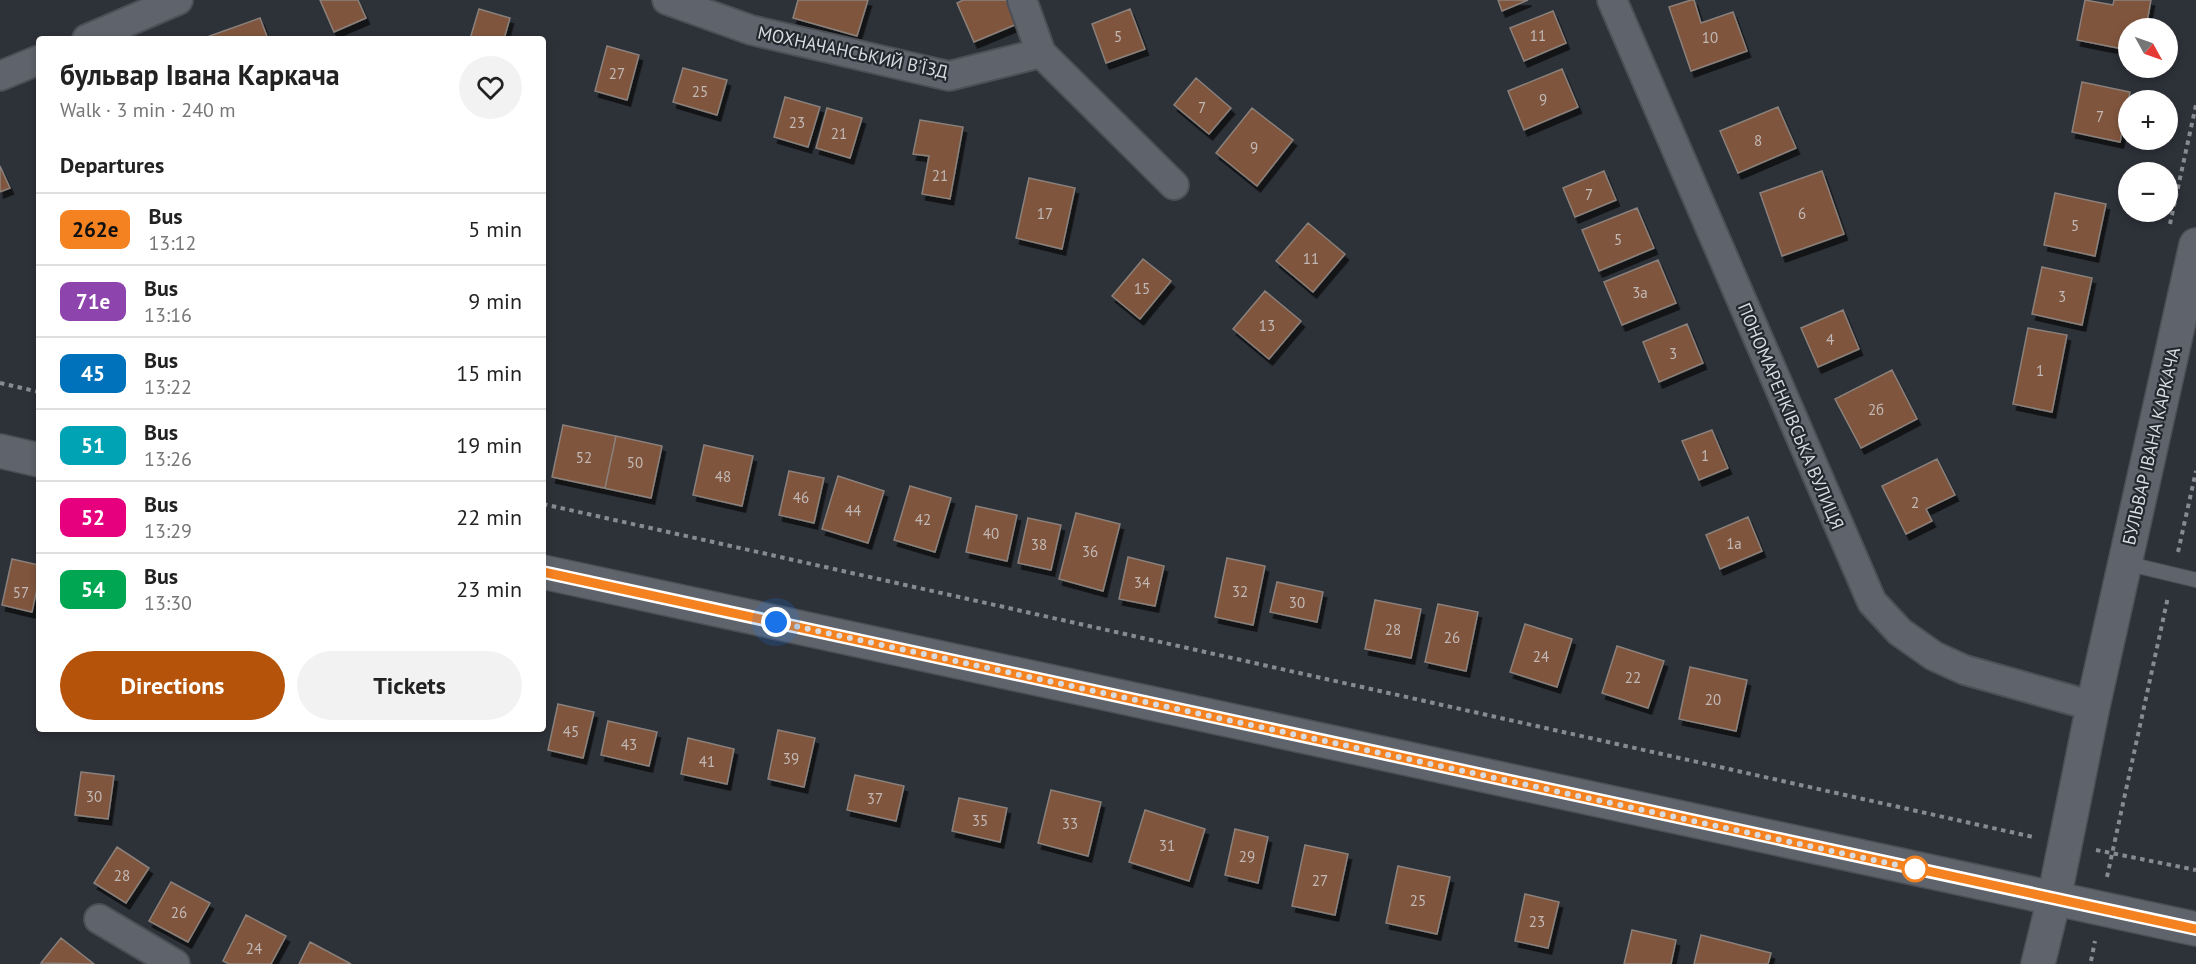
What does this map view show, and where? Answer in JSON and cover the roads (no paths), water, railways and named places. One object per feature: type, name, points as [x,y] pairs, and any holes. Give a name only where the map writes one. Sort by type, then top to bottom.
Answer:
[{"type":"main road","name":"БУЛЬВАР ІВАНА КАРКАЧА","points":[[2038,964],[2066,844],[2092,706],[2196,245]]},
{"type":"main road","points":[[0,451],[36,459]]},
{"type":"main road","points":[[546,573],[2196,929]]},
{"type":"street","points":[[94,36],[178,0]]},
{"type":"street","name":"МОХНАЧАНСЬКИЙ В’ЇЗД","points":[[667,0],[751,30],[949,76],[1041,53]]},
{"type":"street","points":[[1022,0],[1041,53],[1174,185]]},
{"type":"street","name":"ПОНОМАРЕНКІВСЬКА ВУЛИЦЯ","points":[[1612,0],[1872,602],[1900,632],[1934,656],[1965,670],[2092,706]]},
{"type":"street","points":[[0,76],[36,61]]},
{"type":"street","points":[[99,919],[175,964]]},
{"type":"lane","points":[[2125,563],[2196,580]]}]
